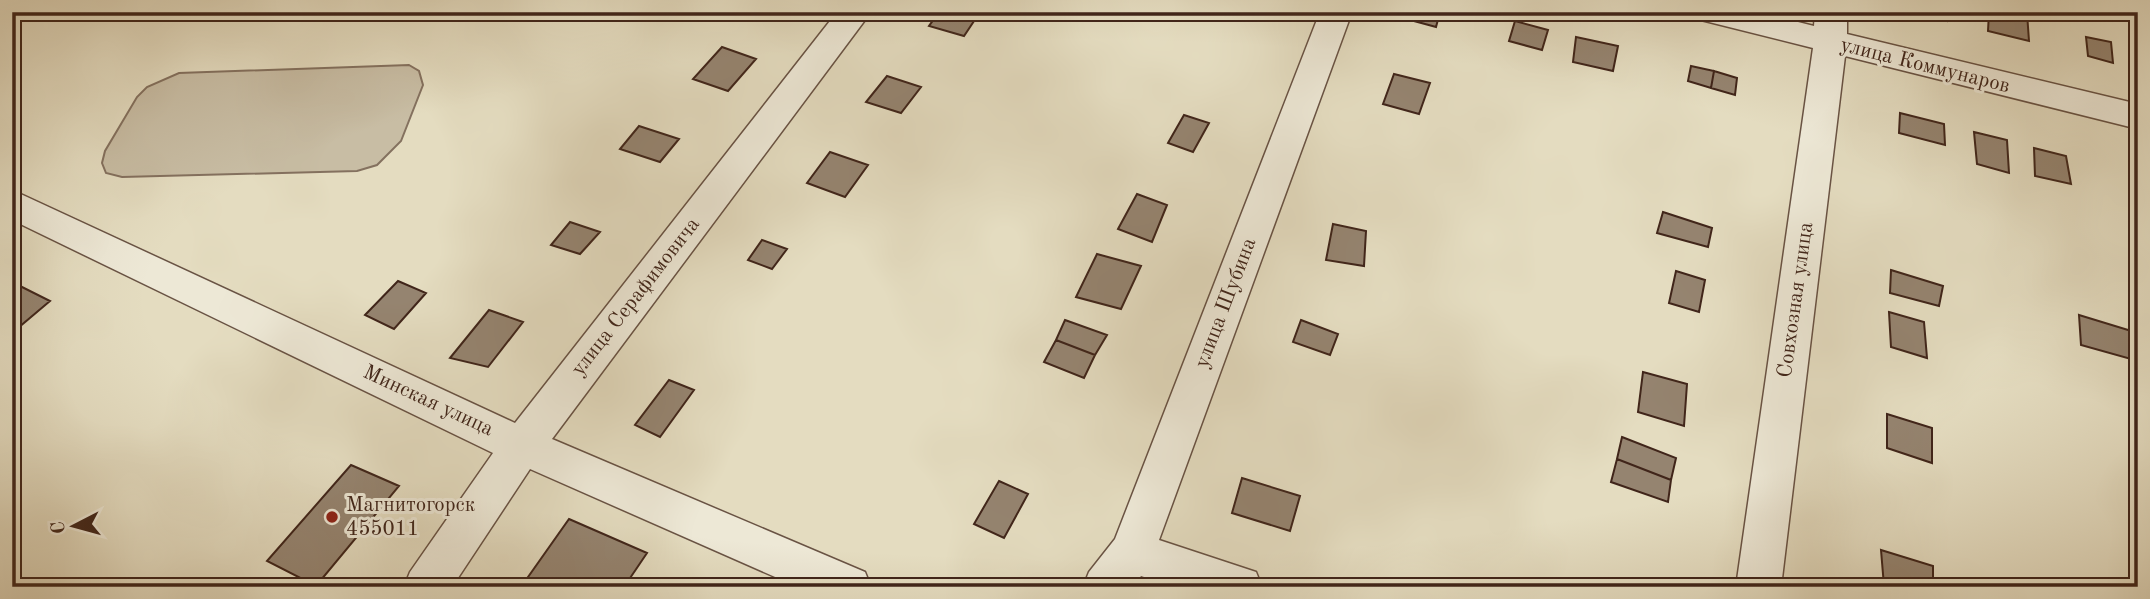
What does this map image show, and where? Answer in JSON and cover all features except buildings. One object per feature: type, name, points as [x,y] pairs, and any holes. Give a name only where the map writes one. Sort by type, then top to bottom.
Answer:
[{"type":"street","name":"улица Серафимовича","points":[[426,587],[522,446],[855,12]]},
{"type":"street","name":"улица Шубина","points":[[1105,587],[1132,552],[1336,12]]},
{"type":"street","name":"улица Коммунаров","points":[[1712,12],[1831,28],[2138,117]]},
{"type":"street","name":"Совхозная улица","points":[[1758,587],[1831,28]]},
{"type":"street","name":"Минская улица","points":[[12,204],[522,446],[849,587]]},
{"type":"street","points":[[1132,552],[1240,587]]},
{"type":"shaded area","points":[[409,65],[419,71],[423,85],[401,141],[377,165],[357,171],[122,177],[106,173],[102,163],[105,151],[137,97],[147,87],[179,73]]},
{"type":"place","name":"Магнитогорск 455011","points":[[332,517]]}]
